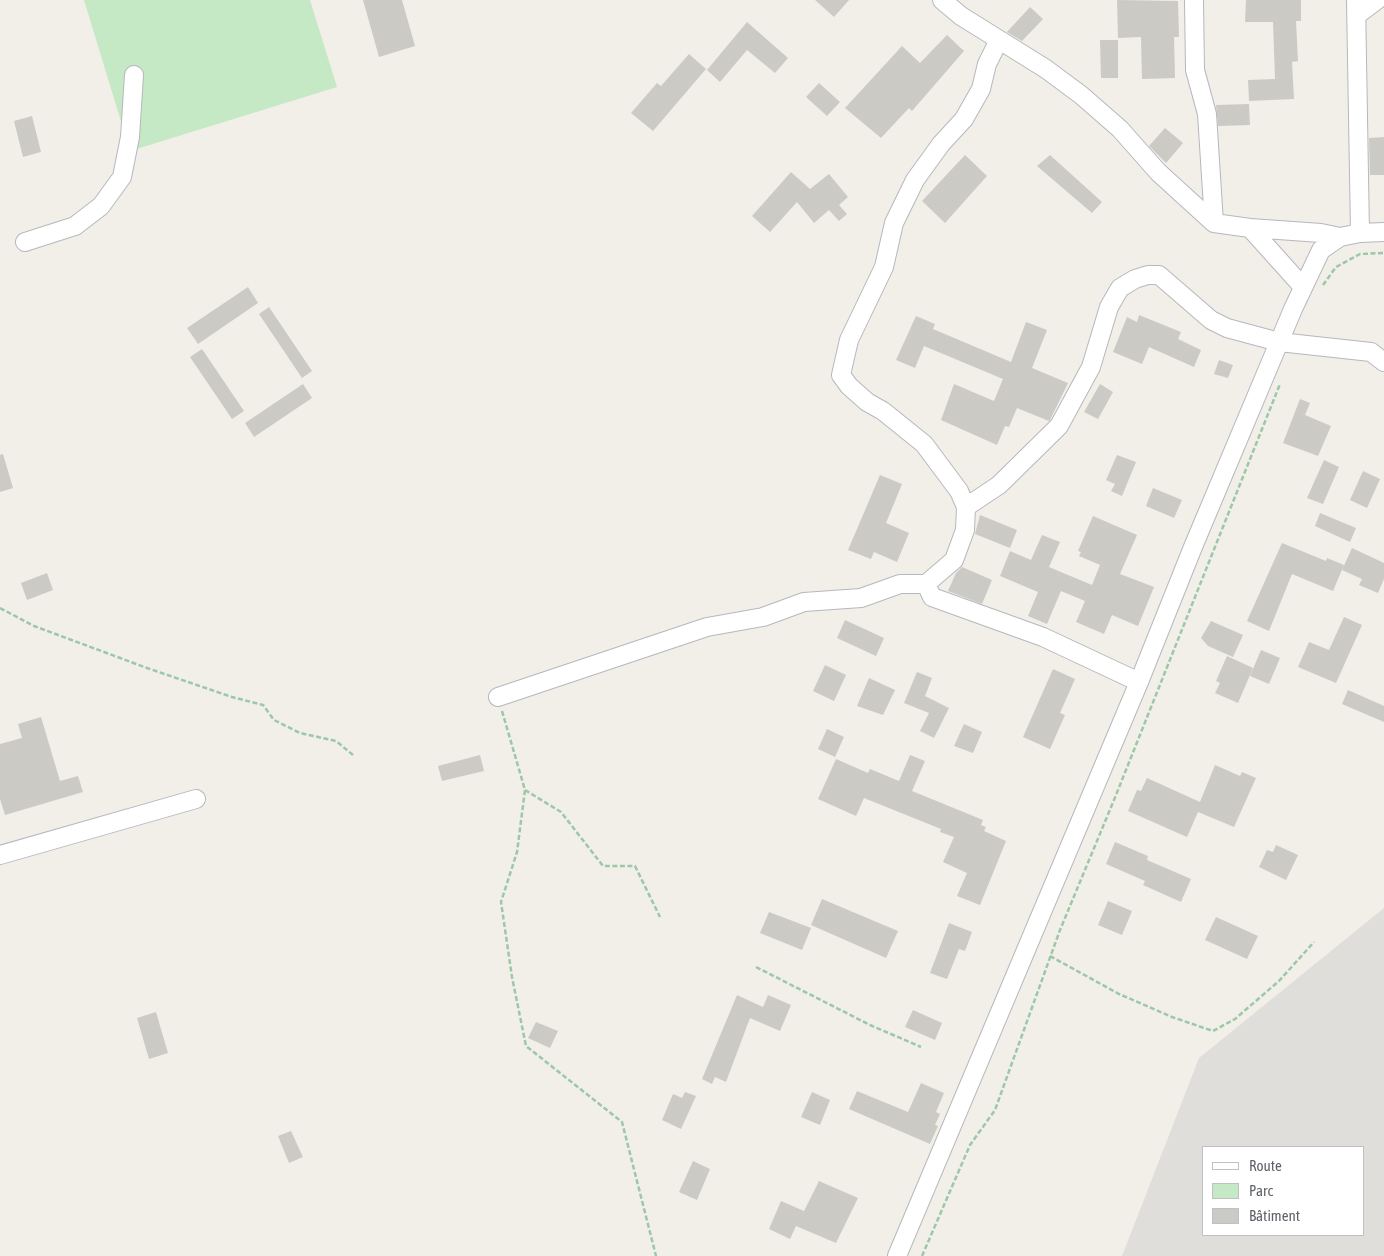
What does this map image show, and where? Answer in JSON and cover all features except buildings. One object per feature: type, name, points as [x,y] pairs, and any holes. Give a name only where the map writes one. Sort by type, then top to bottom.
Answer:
[{"type":"street","points":[[942,0],[961,16],[1081,94],[1120,129],[1158,172],[1214,223],[1250,228],[1321,233],[1340,237]]},
{"type":"street","points":[[1194,0],[1195,70],[1207,114],[1214,223]]},
{"type":"street","points":[[1360,233],[1356,8],[1377,0]]},
{"type":"street","points":[[498,697],[707,627],[763,616],[804,602],[861,598],[900,584],[926,584],[954,560],[965,530],[966,507],[959,492],[924,444],[883,411],[867,402],[849,386],[841,375],[848,340],[884,267],[894,223],[915,180],[941,144],[964,119],[981,89],[987,64],[999,40]]},
{"type":"street","points":[[25,242],[75,226],[101,206],[122,177],[130,137],[134,74]]},
{"type":"street","points":[[1250,228],[1303,287]]},
{"type":"street","points":[[897,1256],[1303,287],[1321,250],[1340,237],[1360,233],[1384,232]]},
{"type":"street","points":[[966,507],[999,485],[1059,426],[1090,367],[1109,307],[1120,288],[1134,279],[1148,275],[1159,275],[1211,320],[1227,328],[1279,342],[1371,352],[1384,362]]},
{"type":"street","points":[[926,584],[932,597],[1043,637],[1139,682]]},
{"type":"street","points":[[0,855],[196,799]]},
{"type":"path","points":[[1321,287],[1336,267],[1360,254],[1384,253]]},
{"type":"path","points":[[922,1256],[970,1145],[995,1110],[1050,956],[1283,376]]},
{"type":"path","points":[[0,608],[34,626],[147,668],[232,697],[263,705],[274,720],[300,733],[336,741],[353,755]]},
{"type":"path","points":[[498,697],[525,790],[517,852],[501,902],[512,977],[526,1046],[622,1122],[656,1256]]},
{"type":"path","points":[[525,790],[561,812],[603,866],[635,866],[660,917]]},
{"type":"path","points":[[1050,956],[1119,994],[1172,1017],[1213,1031],[1235,1019],[1279,981],[1314,942]]},
{"type":"path","points":[[756,967],[920,1047]]},
{"type":"shaded area","points":[[1384,908],[1384,1256],[1122,1256],[1199,1058]]},
{"type":"green space","points":[[84,0],[310,0],[337,87],[130,151]]}]
